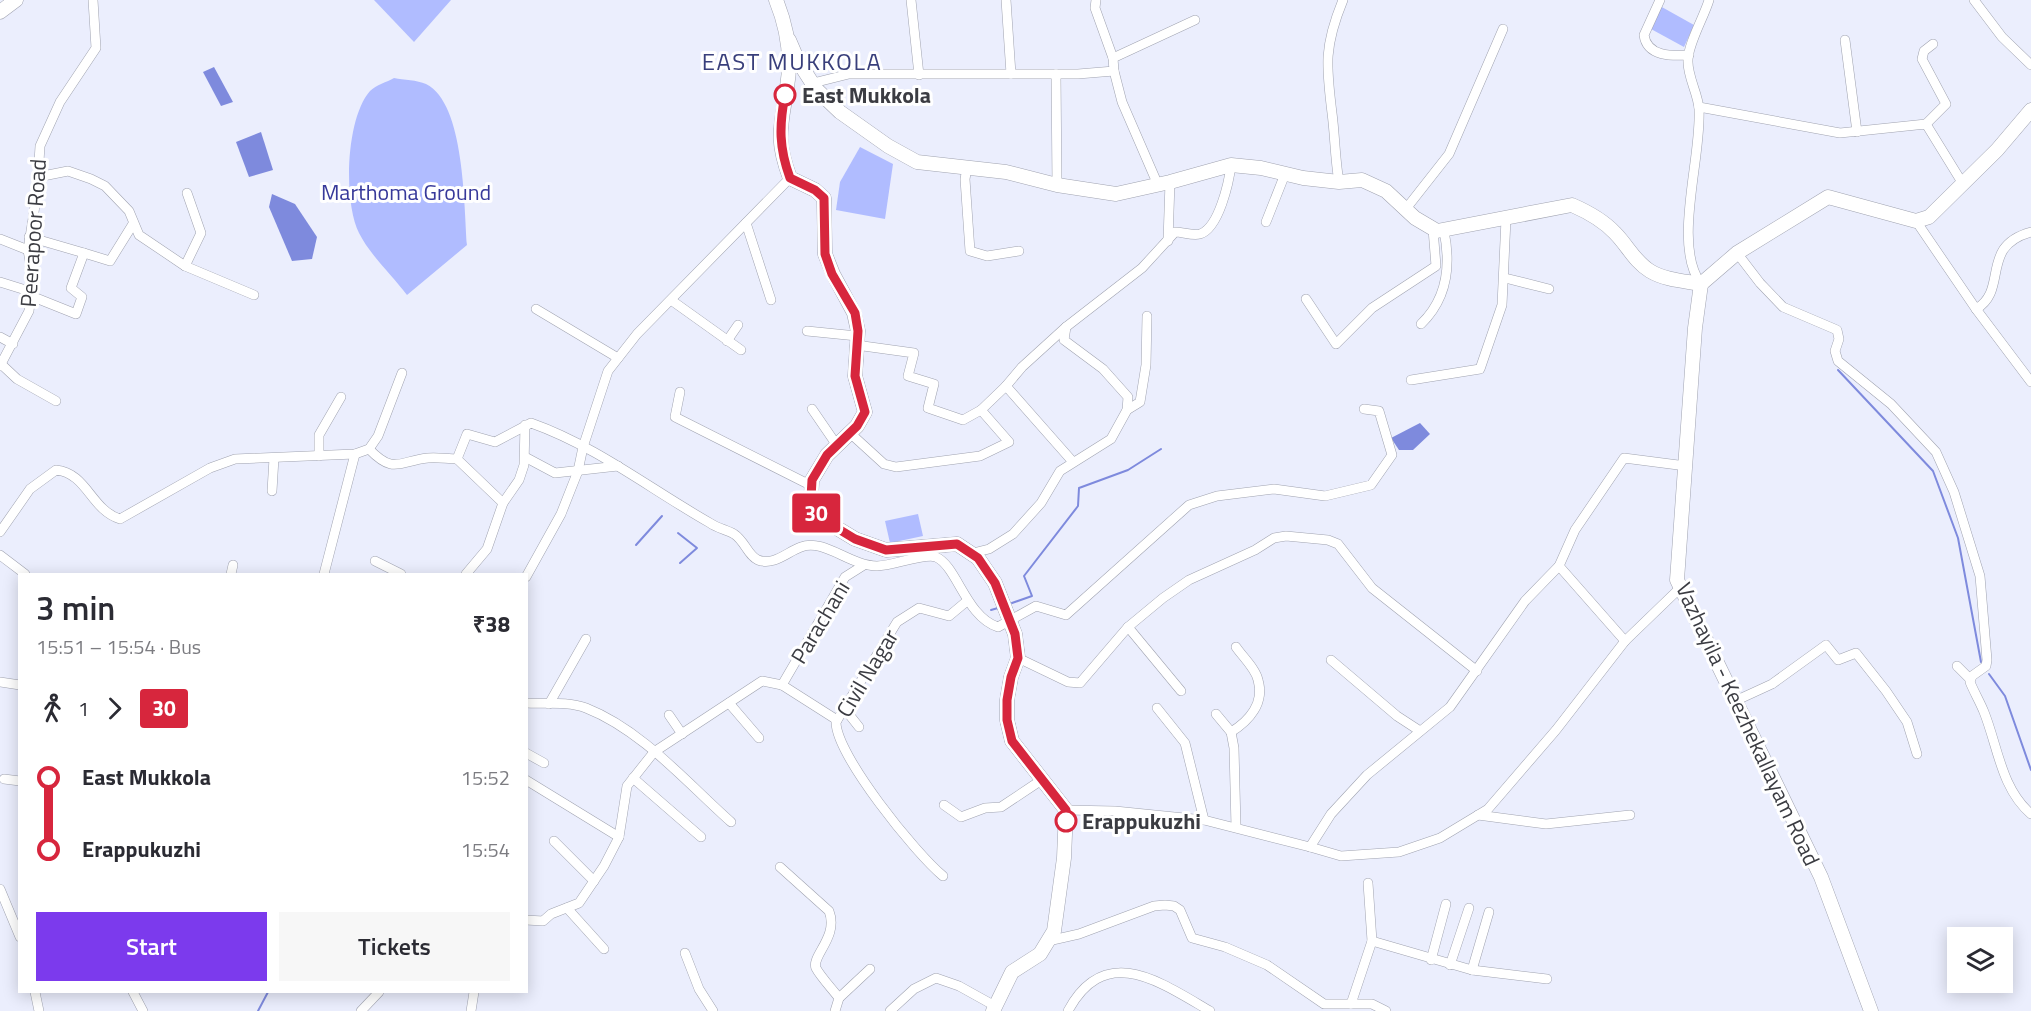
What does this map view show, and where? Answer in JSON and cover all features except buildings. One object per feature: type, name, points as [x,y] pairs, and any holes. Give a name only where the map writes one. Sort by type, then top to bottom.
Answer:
[{"type":"street","name":"Peerapoor Road","points":[[1,365],[29,311],[33,279],[28,249],[40,146],[44,132],[60,102],[96,48],[93,0]]},
{"type":"street","points":[[776,0],[798,61],[813,83],[840,112],[888,146],[917,162],[1006,171],[1057,185],[1116,194],[1164,184],[1231,165],[1339,182],[1352,180],[1371,183],[1386,191],[1405,210],[1438,230],[1449,257],[1449,272],[1428,318],[1421,324]]},
{"type":"street","points":[[911,0],[919,75]]},
{"type":"street","points":[[1006,0],[1011,74]]},
{"type":"street","points":[[1096,0],[1095,8],[1113,58],[1114,71],[1125,110],[1164,184],[1168,241]]},
{"type":"street","points":[[1339,182],[1333,154],[1332,115],[1326,69],[1333,26],[1343,0]]},
{"type":"street","points":[[1660,0],[1644,35],[1645,41],[1648,46],[1662,54],[1689,55]]},
{"type":"street","points":[[1701,284],[1691,272],[1690,216],[1699,107],[1687,62],[1709,0]]},
{"type":"street","points":[[1974,0],[2002,37],[2031,65]]},
{"type":"street","points":[[1113,58],[1194,20]]},
{"type":"street","points":[[1405,210],[1449,154],[1503,29]]},
{"type":"street","points":[[788,36],[788,85],[779,134],[781,152],[790,178],[815,190],[824,198],[825,254],[832,274],[855,313],[857,340],[855,376],[865,412],[863,419],[836,444],[820,464],[812,486],[811,498],[817,516],[855,539],[886,550],[957,544],[973,553],[995,583],[1011,620],[1018,658],[1011,677],[1007,720],[1012,741],[1066,810],[1060,900],[1054,931],[1040,954],[1012,972],[994,1009],[959,986],[936,978],[914,989],[890,1011]]},
{"type":"street","points":[[1845,40],[1857,132]]},
{"type":"street","points":[[1699,107],[1720,109],[1840,133],[1926,124],[1946,104],[1922,59],[1924,51],[1933,44]]},
{"type":"street","points":[[813,83],[849,74],[1056,74],[1114,71]]},
{"type":"street","points":[[1056,74],[1057,185]]},
{"type":"street","points":[[1438,230],[1572,205],[1591,213],[1616,233],[1635,260],[1651,272],[1664,278],[1701,284],[1737,253],[1828,197],[1916,221],[1929,217],[1963,184],[2031,110]]},
{"type":"street","points":[[1926,124],[1963,184]]},
{"type":"street","points":[[807,331],[914,353],[908,376],[934,384],[928,408],[963,420],[981,410],[1006,387],[1022,367],[1066,327],[1118,288],[1175,232],[1198,234],[1207,229],[1228,191],[1231,165]]},
{"type":"street","points":[[967,168],[965,179],[970,251],[987,256],[1019,251]]},
{"type":"street","points":[[38,177],[68,171],[105,186],[129,211],[139,235],[185,266],[254,295]]},
{"type":"street","points":[[1266,222],[1285,174]]},
{"type":"street","points":[[528,573],[561,514],[578,471],[583,447],[608,371],[637,334],[790,178]]},
{"type":"street","points":[[185,266],[201,233],[187,193]]},
{"type":"street","points":[[1411,380],[1480,369],[1502,305],[1506,219]]},
{"type":"street","points":[[1916,221],[1976,309],[2031,382]]},
{"type":"street","points":[[746,223],[771,300]]},
{"type":"street","points":[[29,237],[110,261],[133,224]]},
{"type":"street","points":[[1306,299],[1336,344],[1372,308],[1436,266],[1438,230]]},
{"type":"street","points":[[1976,309],[1986,300],[1999,254],[2013,238],[2031,232]]},
{"type":"street","points":[[0,239],[28,249]]},
{"type":"street","points":[[0,282],[76,314],[82,297],[71,288],[84,253]]},
{"type":"street","points":[[1737,253],[1760,283],[1784,307],[1838,330],[1839,339],[1835,351],[1839,360],[1891,404],[1936,452],[1954,492],[1980,576],[1987,660],[1982,670],[1970,679]]},
{"type":"street","points":[[1505,278],[1549,289]]},
{"type":"street","name":"Vazhayila - Keezhekallayam Road","points":[[1701,284],[1695,328],[1677,580],[1821,877],[1871,1011]]},
{"type":"street","points":[[671,300],[741,350]]},
{"type":"street","points":[[536,309],[618,358]]},
{"type":"street","points":[[1126,410],[1140,402],[1146,365],[1147,316]]},
{"type":"street","points":[[727,341],[738,325]]},
{"type":"street","points":[[973,553],[989,549],[1013,534],[1041,502],[1060,471],[1111,439],[1126,410],[1128,397],[1103,369],[1064,340],[1066,327]]},
{"type":"street","points":[[0,337],[13,344]]},
{"type":"street","points":[[1,365],[17,379],[56,401]]},
{"type":"street","points":[[0,532],[30,489],[56,470],[66,471],[76,477],[96,505],[120,519],[210,468],[235,459],[355,454],[369,449],[378,436],[402,373]]},
{"type":"street","points":[[1006,387],[1073,462]]},
{"type":"street","points":[[680,392],[675,417],[812,486]]},
{"type":"street","points":[[319,456],[319,435],[341,396]]},
{"type":"street","points":[[812,409],[836,444]]},
{"type":"street","points":[[457,459],[467,434],[495,442],[525,426],[535,425],[618,466],[711,524],[742,539],[752,556],[758,560],[768,562],[801,547],[817,543],[847,560],[864,565],[879,566],[927,556],[936,558],[947,566],[967,601],[990,625],[998,627],[1036,606],[1066,615],[1189,505],[1217,496],[1274,489],[1325,496],[1371,485],[1392,455],[1379,411],[1364,409]]},
{"type":"street","points":[[850,433],[884,464],[896,467],[980,456],[1009,442],[981,410]]},
{"type":"street","points":[[467,573],[487,549],[503,503],[519,480],[525,457],[525,426]]},
{"type":"street","points":[[369,449],[384,463],[391,465],[425,458],[457,459],[503,503]]},
{"type":"street","points":[[324,573],[355,454]]},
{"type":"street","points":[[525,457],[555,473],[618,466]]},
{"type":"street","points":[[272,491],[274,458]]},
{"type":"street","points":[[1311,848],[1331,814],[1366,775],[1450,707],[1525,601],[1559,566],[1575,530],[1624,458],[1686,466]]},
{"type":"street","points":[[1018,658],[1068,682],[1078,683],[1128,627],[1189,580],[1255,550],[1274,538],[1286,536],[1328,540],[1338,544],[1372,588],[1477,671]]},
{"type":"street","points":[[0,555],[24,573]]},
{"type":"street","points":[[375,561],[399,573]]},
{"type":"street","name":"Parachani","points":[[782,685],[845,577],[864,565]]},
{"type":"street","points":[[1559,566],[1625,641]]},
{"type":"street","points":[[1066,810],[1115,811],[1204,820],[1341,856],[1400,852],[1440,838],[1488,809],[1556,730],[1625,641],[1681,587]]},
{"type":"street","name":"Civil Nagar","points":[[943,876],[918,853],[852,763],[836,734],[837,720],[897,622],[919,608],[949,616],[967,601]]},
{"type":"street","points":[[1128,627],[1181,691]]},
{"type":"street","points":[[549,704],[586,639]]},
{"type":"street","points":[[1736,700],[1772,684],[1826,645],[1838,660],[1856,653],[1907,722],[1917,754]]},
{"type":"street","points":[[1231,732],[1242,725],[1257,708],[1258,680],[1236,647]]},
{"type":"street","points":[[1331,660],[1396,716],[1420,731]]},
{"type":"street","points":[[1957,666],[1970,679],[2002,770],[2018,802],[2031,814]]},
{"type":"street","points":[[528,920],[543,921],[579,903],[619,837],[627,786],[654,752],[762,681],[782,685],[837,720]]},
{"type":"street","points":[[0,682],[18,686]]},
{"type":"street","points":[[729,703],[759,738]]},
{"type":"street","points":[[528,704],[586,707],[627,730],[731,822]]},
{"type":"street","points":[[844,708],[859,727]]},
{"type":"street","points":[[1157,708],[1185,743],[1204,820]]},
{"type":"street","points":[[1216,714],[1231,732],[1234,748],[1236,827]]},
{"type":"street","points":[[669,715],[682,734]]},
{"type":"street","points":[[528,754],[544,763]]},
{"type":"street","points":[[633,778],[701,837]]},
{"type":"street","points":[[4,779],[18,781]]},
{"type":"street","points":[[944,805],[961,817],[968,816],[985,808],[1001,807],[1043,779]]},
{"type":"street","points":[[528,781],[619,837]]},
{"type":"street","points":[[1478,815],[1546,824],[1630,815]]},
{"type":"street","points":[[554,842],[594,880]]},
{"type":"street","points":[[780,867],[830,911],[833,920],[832,933],[816,960],[816,967],[839,998]]},
{"type":"street","points":[[1351,1004],[1372,941],[1368,883]]},
{"type":"street","points":[[0,889],[18,932]]},
{"type":"street","points":[[1431,960],[1446,904]]},
{"type":"street","points":[[1048,941],[1079,934],[1154,906],[1174,906],[1180,910],[1192,938],[1225,946],[1266,965],[1324,1004],[1372,1004],[1386,1011]]},
{"type":"street","points":[[567,908],[604,949]]},
{"type":"street","points":[[1450,965],[1469,908]]},
{"type":"street","points":[[1473,970],[1489,912]]},
{"type":"street","points":[[1372,941],[1431,960],[1473,970],[1547,979]]},
{"type":"street","points":[[685,953],[699,989],[712,1011]]},
{"type":"street","points":[[835,1011],[839,998],[870,969]]},
{"type":"street","points":[[1068,1011],[1079,995],[1099,976],[1118,971],[1154,981],[1210,1011]]},
{"type":"street","points":[[35,993],[39,1011]]},
{"type":"street","points":[[134,993],[143,1011]]},
{"type":"street","points":[[361,1011],[378,993]]},
{"type":"street","points":[[471,1011],[474,993]]},
{"type":"green space","points":[[374,0],[451,0],[414,42]]},
{"type":"green space","points":[[1660,6],[1694,25],[1684,47],[1651,29]]},
{"type":"green space","name":"Marthoma Ground","points":[[394,78],[426,84],[439,95],[455,133],[465,206],[467,245],[407,295],[375,257],[359,233],[354,219],[349,181],[352,139],[362,104],[372,89]]},
{"type":"green space","points":[[860,147],[893,164],[885,219],[836,210],[840,182]]},
{"type":"green space","points":[[918,514],[923,536],[890,543],[885,521]]},
{"type":"shaded area","points":[[214,67],[233,102],[221,106],[203,72]]},
{"type":"shaded area","points":[[261,132],[273,170],[249,177],[236,142]]},
{"type":"shaded area","points":[[272,194],[295,204],[317,237],[312,259],[292,261],[269,207]]},
{"type":"shaded area","points":[[1420,423],[1430,434],[1413,450],[1399,450],[1391,438]]},
{"type":"waterway","points":[[1838,370],[1933,471],[1958,538],[1981,662]]},
{"type":"waterway","points":[[1012,603],[1032,596],[1024,576],[1078,506],[1079,488],[1128,470],[1161,449]]},
{"type":"waterway","points":[[636,545],[662,516]]},
{"type":"waterway","points":[[678,533],[697,548],[680,563]]},
{"type":"waterway","points":[[991,610],[998,608]]},
{"type":"waterway","points":[[1989,674],[2005,696],[2031,770]]},
{"type":"waterway","points":[[258,1011],[267,993]]},
{"type":"bus line","name":"30","points":[[785,95],[779,134],[781,152],[790,178],[815,190],[824,198],[825,254],[832,274],[855,313],[858,331],[855,376],[865,412],[857,426],[827,455],[812,480],[811,498],[817,516],[833,528],[855,539],[886,550],[957,544],[978,558],[995,583],[1015,634],[1018,658],[1011,677],[1007,700],[1007,720],[1012,741],[1066,810],[1066,821]]},
{"type":"place","name":"East Mukkola","points":[[785,95]]},
{"type":"place","name":"Erappukuzhi","points":[[1066,821]]},
{"type":"district","name":"EAST MUKKOLA","points":[[792,61]]}]
